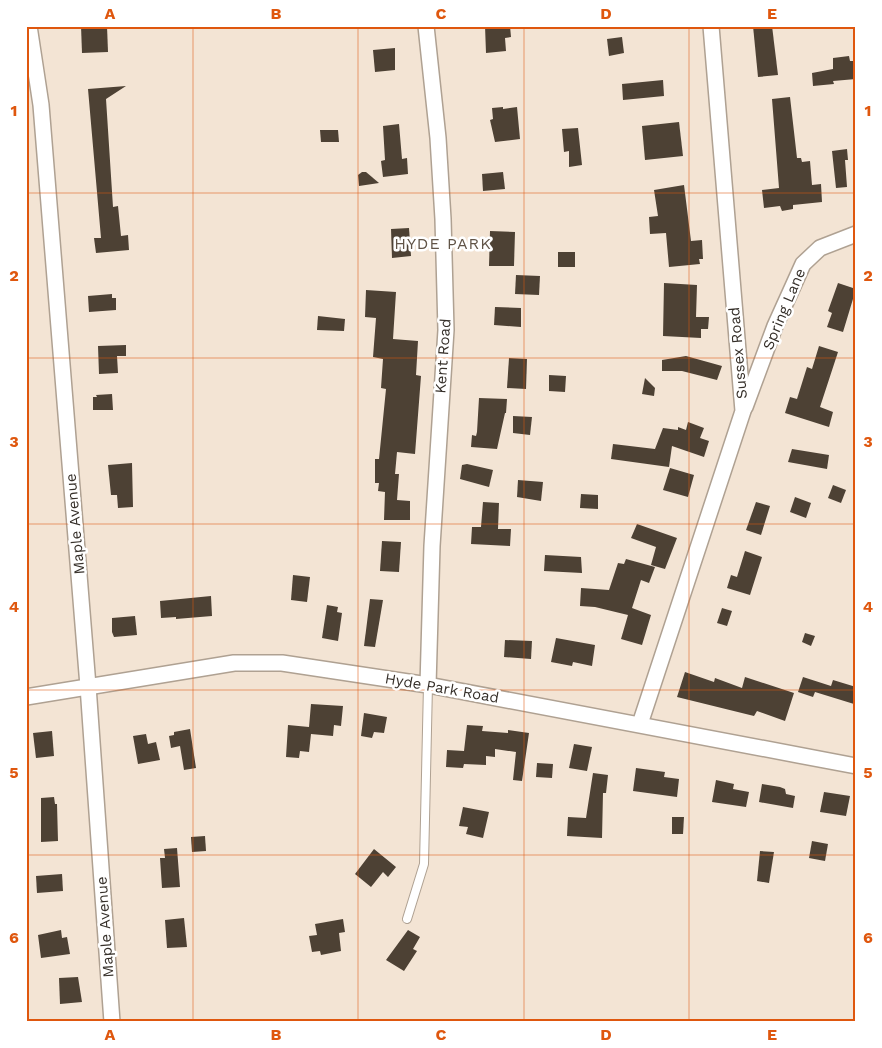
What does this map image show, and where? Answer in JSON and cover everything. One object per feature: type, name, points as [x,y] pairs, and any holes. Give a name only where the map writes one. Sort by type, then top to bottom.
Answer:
[{"type":"street","name":"Maple Avenue","points":[[29,26],[41,106],[88,686],[112,1022]]},
{"type":"street","name":"Kent Road","points":[[426,26],[438,138],[444,219],[446,330],[433,518],[428,685]]},
{"type":"street","name":"Sussex Road","points":[[640,724],[743,411],[711,26]]},
{"type":"street","name":"Spring Lane","points":[[743,411],[775,326],[803,264],[820,248],[856,234]]},
{"type":"street","name":"Hyde Park Road","points":[[26,697],[234,663],[260,661],[325,668],[428,685],[856,766]]},
{"type":"lane","points":[[407,919],[424,864],[428,685]]},
{"type":"building","points":[[81,26],[107,26],[108,52],[82,53]]},
{"type":"building","points":[[485,26],[510,26],[511,37],[505,38],[506,51],[486,53]]},
{"type":"building","points":[[753,26],[772,26],[778,75],[758,77]]},
{"type":"building","points":[[622,37],[624,53],[609,56],[607,39]]},
{"type":"building","points":[[395,48],[395,70],[375,72],[373,50]]},
{"type":"building","points":[[849,56],[850,61],[856,61],[856,79],[833,81],[834,84],[813,86],[812,73],[833,69],[833,58]]},
{"type":"building","points":[[663,80],[664,96],[623,100],[622,84]]},
{"type":"building","points":[[126,86],[106,99],[113,207],[118,206],[121,236],[128,235],[129,250],[96,253],[94,238],[101,238],[88,89]]},
{"type":"building","points":[[790,97],[797,158],[801,158],[802,162],[810,161],[812,185],[821,184],[822,202],[793,205],[793,209],[782,211],[780,206],[764,208],[762,190],[779,188],[772,99]]},
{"type":"building","points":[[503,107],[503,109],[517,107],[520,139],[495,142],[490,120],[493,119],[492,108]]},
{"type":"building","points":[[679,122],[683,156],[645,160],[642,126]]},
{"type":"building","points":[[399,124],[402,159],[407,158],[408,174],[383,177],[381,161],[385,160],[383,126]]},
{"type":"building","points":[[578,128],[582,165],[569,167],[569,151],[564,152],[562,129]]},
{"type":"building","points":[[320,130],[338,130],[339,142],[321,142]]},
{"type":"building","points":[[847,149],[848,160],[845,160],[847,187],[836,188],[832,151]]},
{"type":"building","points":[[366,172],[379,183],[359,186],[358,175]]},
{"type":"building","points":[[503,172],[505,189],[483,191],[482,174]]},
{"type":"building","points":[[684,185],[691,241],[702,240],[703,259],[699,259],[700,264],[669,267],[666,233],[650,234],[649,217],[658,216],[654,190]]},
{"type":"building","points":[[409,228],[411,256],[392,258],[391,229]]},
{"type":"building","points":[[490,231],[515,232],[514,266],[489,266]]},
{"type":"building","points":[[558,252],[575,252],[575,267],[558,267]]},
{"type":"building","points":[[516,275],[540,276],[539,295],[515,294]]},
{"type":"building","points":[[664,283],[697,285],[696,317],[709,317],[708,329],[701,329],[701,338],[663,336]]},
{"type":"building","points":[[838,283],[856,289],[843,332],[827,327],[832,313],[828,311]]},
{"type":"building","points":[[366,290],[396,292],[393,339],[418,341],[416,375],[421,376],[415,454],[397,452],[395,474],[399,474],[397,500],[410,501],[410,520],[384,520],[385,492],[378,491],[379,483],[375,483],[375,459],[379,459],[386,389],[381,388],[383,359],[373,357],[376,318],[365,317]]},
{"type":"building","points":[[112,294],[112,298],[116,298],[116,310],[89,312],[88,296]]},
{"type":"building","points":[[495,307],[521,308],[521,327],[494,325]]},
{"type":"building","points":[[318,316],[345,319],[344,331],[317,330]]},
{"type":"building","points":[[126,345],[126,356],[117,356],[118,373],[99,374],[98,346]]},
{"type":"building","points":[[819,346],[838,352],[820,407],[833,412],[829,427],[785,413],[790,397],[797,399],[807,367],[812,369]]},
{"type":"building","points":[[686,356],[722,366],[717,380],[682,371],[662,371],[662,360]]},
{"type":"building","points":[[509,358],[527,359],[526,389],[507,388]]},
{"type":"building","points":[[549,375],[566,376],[565,392],[549,391]]},
{"type":"building","points":[[645,378],[655,388],[654,396],[642,394]]},
{"type":"building","points":[[112,394],[113,410],[93,410],[93,397],[97,397],[96,395]]},
{"type":"building","points":[[479,398],[507,399],[506,413],[497,449],[471,447],[472,435],[476,436],[477,432]]},
{"type":"building","points":[[513,416],[532,417],[530,435],[513,433]]},
{"type":"building","points":[[688,422],[704,428],[700,438],[709,441],[704,457],[672,446],[669,467],[611,459],[613,444],[655,449],[663,428],[678,430],[678,427],[686,430]]},
{"type":"building","points":[[792,449],[829,455],[827,469],[788,462]]},
{"type":"building","points":[[132,463],[133,507],[118,508],[117,495],[111,495],[108,465]]},
{"type":"building","points":[[467,464],[493,470],[489,487],[460,479],[462,465]]},
{"type":"building","points":[[670,468],[694,475],[688,497],[663,490]]},
{"type":"building","points":[[518,480],[543,482],[541,501],[517,497]]},
{"type":"building","points":[[833,485],[846,490],[841,503],[828,498]]},
{"type":"building","points":[[581,494],[598,495],[598,509],[580,508]]},
{"type":"building","points":[[795,497],[811,503],[806,518],[790,512]]},
{"type":"building","points":[[483,502],[499,503],[498,529],[511,529],[510,546],[471,544],[472,527],[481,527]]},
{"type":"building","points":[[756,502],[770,506],[761,535],[746,530]]},
{"type":"building","points":[[637,524],[677,538],[665,569],[651,565],[656,547],[631,538]]},
{"type":"building","points":[[382,541],[401,542],[399,572],[380,571]]},
{"type":"building","points":[[745,551],[762,557],[750,595],[727,588],[731,575],[737,577]]},
{"type":"building","points":[[545,555],[581,557],[582,573],[544,571]]},
{"type":"building","points":[[626,559],[655,567],[649,583],[641,580],[632,608],[651,615],[642,645],[621,639],[628,615],[595,607],[580,606],[581,588],[609,590],[618,563],[624,564]]},
{"type":"building","points":[[293,575],[310,577],[307,602],[291,600]]},
{"type":"building","points":[[211,596],[212,616],[176,619],[176,617],[161,618],[160,601]]},
{"type":"building","points":[[370,599],[383,600],[375,647],[364,646]]},
{"type":"building","points":[[327,605],[338,607],[337,612],[342,613],[338,641],[322,638]]},
{"type":"building","points":[[722,608],[732,611],[727,626],[717,623]]},
{"type":"building","points":[[135,616],[137,635],[114,637],[112,618]]},
{"type":"building","points":[[805,633],[815,636],[811,646],[802,642]]},
{"type":"building","points":[[556,638],[595,645],[592,666],[573,662],[572,666],[551,662]]},
{"type":"building","points":[[505,640],[532,641],[531,659],[504,657]]},
{"type":"building","points":[[685,672],[714,682],[715,678],[742,688],[745,677],[794,693],[785,721],[757,711],[754,716],[677,697]]},
{"type":"building","points":[[803,677],[831,686],[833,680],[856,687],[854,704],[815,692],[813,697],[798,692]]},
{"type":"building","points":[[311,704],[343,706],[341,726],[334,725],[333,736],[311,734],[309,752],[300,751],[299,758],[286,757],[288,725],[309,727]]},
{"type":"building","points":[[364,713],[387,717],[384,733],[374,732],[372,738],[361,736]]},
{"type":"building","points":[[467,725],[483,726],[482,731],[508,733],[508,730],[529,733],[522,781],[513,780],[516,752],[495,749],[495,757],[486,756],[486,765],[464,764],[463,768],[446,767],[447,750],[464,751]]},
{"type":"building","points":[[190,729],[196,768],[184,770],[180,746],[171,748],[169,736],[174,735],[174,732]]},
{"type":"building","points":[[52,731],[54,756],[36,758],[33,733]]},
{"type":"building","points":[[146,734],[148,744],[156,742],[160,760],[138,764],[133,736]]},
{"type":"building","points":[[574,744],[592,747],[587,771],[569,768]]},
{"type":"building","points":[[537,763],[553,764],[552,778],[536,777]]},
{"type":"building","points":[[636,768],[665,772],[664,777],[679,779],[677,797],[633,791]]},
{"type":"building","points":[[593,773],[608,775],[606,793],[603,793],[602,838],[567,836],[568,817],[586,818]]},
{"type":"building","points":[[716,780],[734,784],[733,789],[749,792],[746,807],[712,802]]},
{"type":"building","points":[[762,784],[780,787],[785,789],[786,794],[795,796],[793,808],[759,802]]},
{"type":"building","points":[[824,792],[850,796],[846,816],[820,812]]},
{"type":"building","points":[[54,797],[55,804],[57,804],[58,841],[41,842],[41,798]]},
{"type":"building","points":[[463,807],[489,812],[483,838],[466,834],[468,827],[459,826]]},
{"type":"building","points":[[672,817],[684,817],[683,834],[672,834]]},
{"type":"building","points":[[205,836],[206,851],[192,852],[191,837]]},
{"type":"building","points":[[812,841],[828,844],[825,861],[809,858]]},
{"type":"building","points":[[177,848],[180,887],[162,888],[160,858],[165,858],[164,849]]},
{"type":"building","points":[[374,849],[396,867],[388,877],[383,872],[371,887],[355,874]]},
{"type":"building","points":[[760,851],[774,852],[769,883],[757,881]]},
{"type":"building","points":[[62,874],[63,891],[37,893],[36,876]]},
{"type":"building","points":[[184,918],[187,947],[167,948],[165,920]]},
{"type":"building","points":[[343,919],[345,932],[339,933],[341,951],[321,955],[320,951],[312,952],[309,936],[317,935],[315,924]]},
{"type":"building","points":[[61,930],[62,938],[67,937],[70,954],[41,958],[38,935]]},
{"type":"building","points":[[408,930],[420,937],[413,949],[417,951],[404,971],[386,960]]},
{"type":"building","points":[[78,977],[82,1002],[60,1004],[59,978]]},
{"type":"district","name":"HYDE PARK","points":[[443,243]]}]
